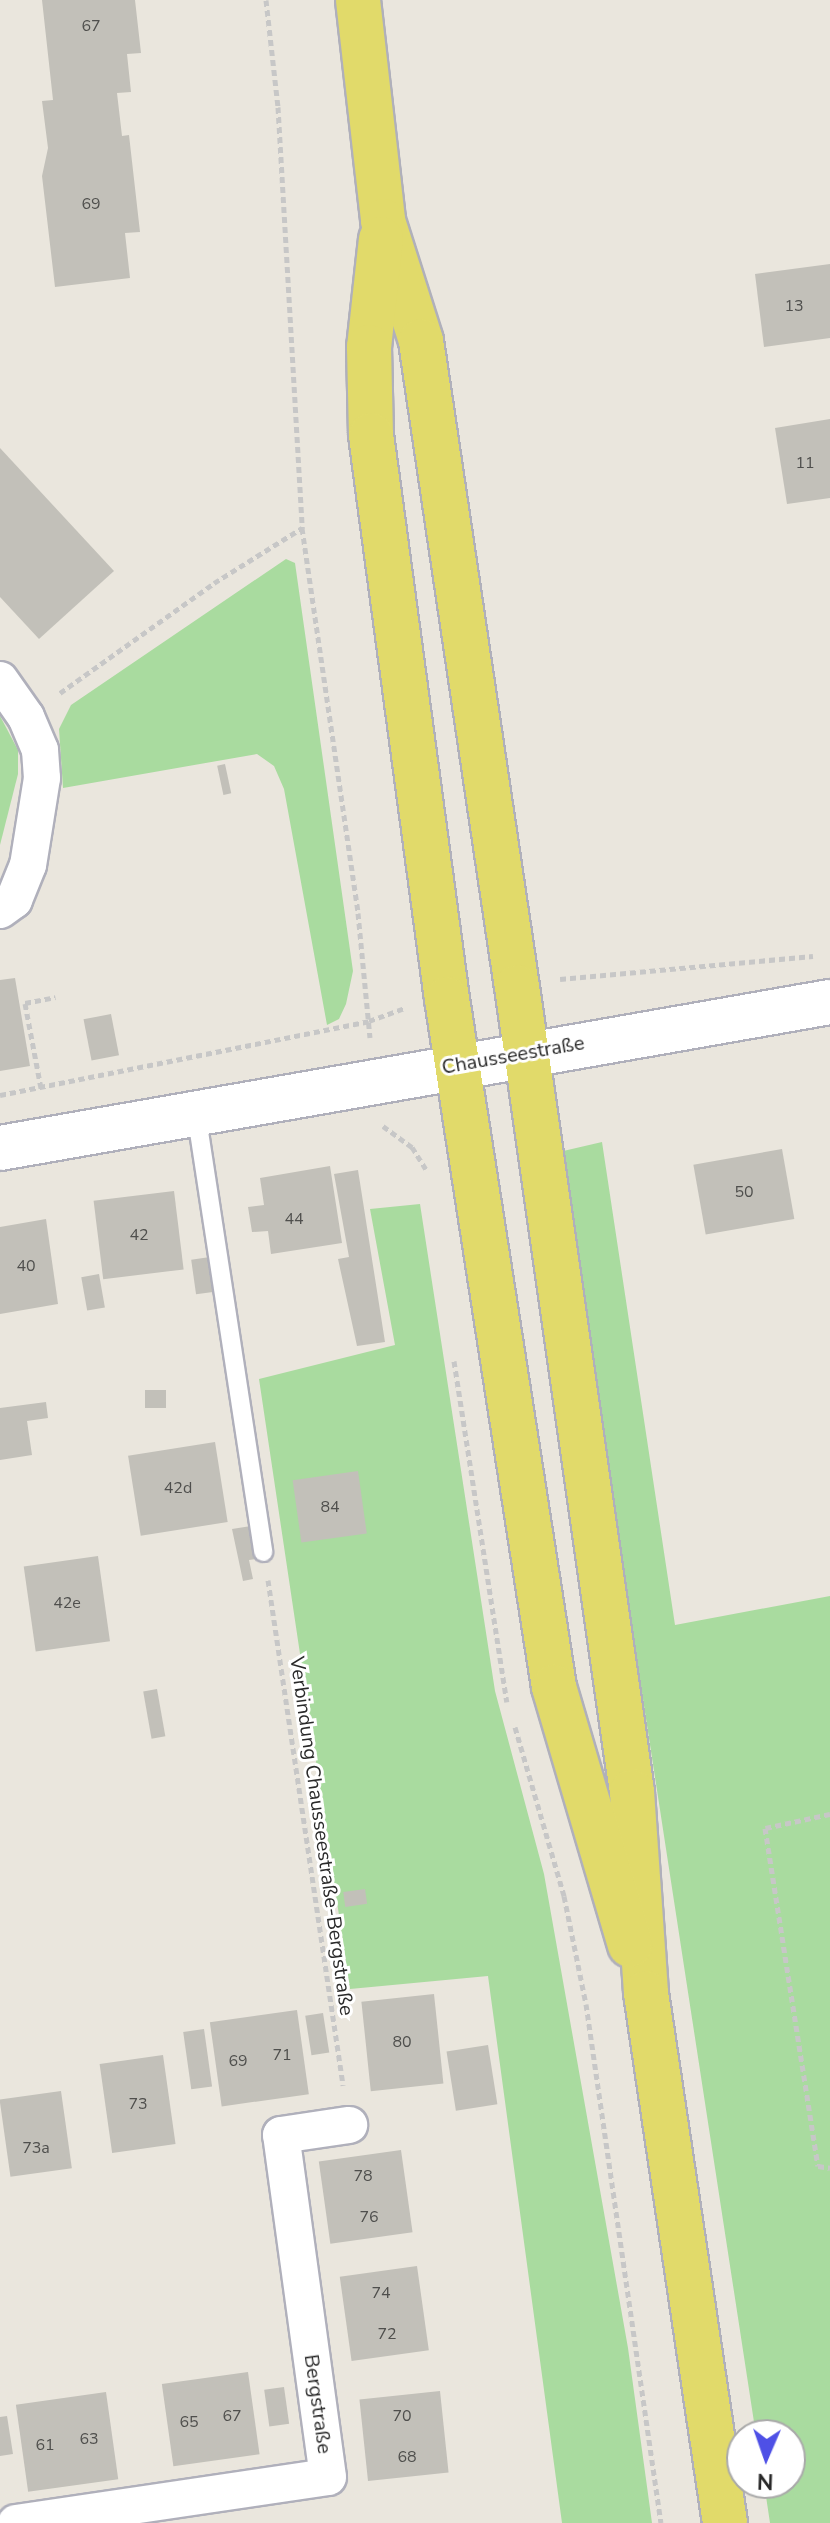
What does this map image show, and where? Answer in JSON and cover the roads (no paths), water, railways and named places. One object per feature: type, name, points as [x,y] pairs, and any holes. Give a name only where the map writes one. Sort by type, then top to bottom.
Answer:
[{"type":"main road","points":[[358,0],[383,221],[421,341],[526,1053],[632,1792],[646,1993],[725,2523]]},
{"type":"main road","points":[[383,221],[369,347],[371,435],[457,1065],[554,1687],[646,1993]]},
{"type":"main road","name":"Chausseestraße","points":[[0,1148],[457,1065],[830,1002]]},
{"type":"street","points":[[0,680],[26,717],[40,750],[40,801],[28,865],[14,900],[0,910]]},
{"type":"street","name":"Bergstraße","points":[[16,2523],[328,2477],[281,2135],[349,2125]]},
{"type":"lane","points":[[196,1112],[263,1552]]}]
